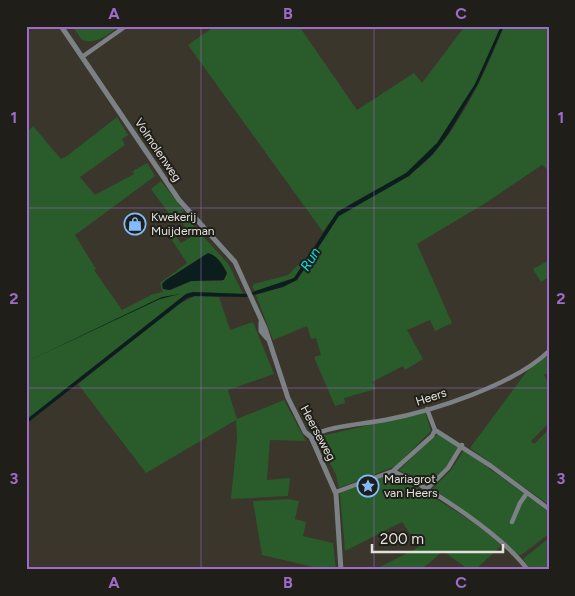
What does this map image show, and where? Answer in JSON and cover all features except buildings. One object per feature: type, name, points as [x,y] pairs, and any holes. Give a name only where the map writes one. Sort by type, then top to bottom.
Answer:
[{"type":"street","name":"Volmolenweg","points":[[61,26],[179,200],[229,253],[243,280]]},
{"type":"street","points":[[82,57],[126,26]]},
{"type":"street","name":"Heerseweg","points":[[243,280],[261,322],[261,330],[267,338],[288,398],[305,432],[311,437],[336,492],[342,570]]},
{"type":"street","name":"Heers","points":[[311,437],[326,431],[399,418],[427,409],[500,382],[525,370],[549,351]]},
{"type":"street","points":[[427,409],[435,430],[462,446],[549,509]]},
{"type":"street","points":[[336,492],[393,471],[432,436],[435,430]]},
{"type":"street","points":[[426,490],[448,468],[462,446]]},
{"type":"street","points":[[393,471],[426,490],[502,542],[528,570]]},
{"type":"street","points":[[512,522],[520,503],[527,493]]},
{"type":"green space","points":[[72,26],[120,26],[102,38],[87,41],[82,40]]},
{"type":"green space","points":[[215,26],[299,26],[357,110],[414,73],[422,83],[465,26],[501,26],[475,85],[452,124],[439,141],[409,171],[398,179],[351,204],[331,221],[323,232],[188,45]]},
{"type":"green space","points":[[504,26],[549,26],[549,171],[542,165],[484,204],[417,244],[452,323],[435,331],[430,320],[407,330],[423,359],[405,370],[403,366],[372,382],[376,389],[344,398],[345,403],[335,406],[314,357],[321,355],[316,338],[311,339],[307,326],[273,340],[256,295],[280,287],[296,278],[308,265],[330,227],[344,211],[409,174],[431,156],[457,122],[468,103],[489,62]]},
{"type":"green space","points":[[117,117],[128,135],[122,139],[125,145],[80,177],[95,195],[134,174],[133,171],[147,163],[155,176],[75,235],[96,269],[94,270],[122,310],[153,294],[163,292],[160,283],[187,263],[170,237],[174,234],[181,243],[191,237],[182,222],[185,216],[229,265],[243,294],[193,292],[186,294],[26,420],[26,133],[33,126],[61,159]],"holes":[[[213,255],[227,273],[222,281],[191,281],[165,291]]]},
{"type":"green space","points":[[161,181],[184,211],[173,219],[151,189]]},
{"type":"green space","points":[[305,258],[307,260],[298,274],[291,280],[255,291],[252,287],[254,284],[288,275]]},
{"type":"green space","points":[[549,260],[549,277],[541,282],[533,269]]},
{"type":"green space","points":[[195,296],[219,297],[230,330],[253,322],[274,374],[228,390],[237,419],[284,400],[306,441],[270,440],[267,480],[290,478],[288,496],[231,499],[237,439],[236,420],[146,473],[78,384],[179,304]]},
{"type":"green space","points":[[549,355],[549,377],[548,374],[544,374],[549,387],[549,423],[531,441],[534,444],[549,429],[549,505],[470,448],[527,371]]},
{"type":"green space","points":[[425,412],[431,431],[396,466],[339,488],[336,475],[317,437]]},
{"type":"green space","points":[[441,434],[459,446],[445,468],[425,487],[399,470],[436,435]]},
{"type":"green space","points":[[464,450],[549,512],[549,534],[521,555],[518,555],[483,524],[430,491],[451,470]]},
{"type":"green space","points":[[390,474],[416,487],[465,517],[501,546],[475,570],[469,570],[443,551],[421,570],[374,570],[419,547],[402,522],[345,551],[340,493]]},
{"type":"green space","points":[[287,499],[299,501],[295,519],[306,522],[303,536],[333,543],[336,570],[326,570],[262,555],[253,501]]},
{"type":"green space","points":[[549,538],[549,570],[531,570],[523,559]]},
{"type":"water","name":"Run","points":[[501,26],[504,26],[478,84],[449,133],[433,154],[409,176],[339,216],[297,280],[283,287],[246,297],[195,296],[187,298],[26,424],[26,420],[186,294],[193,292],[247,294],[294,278],[337,212],[406,173],[437,143],[475,84]]},
{"type":"water","points":[[208,253],[217,258],[223,266],[227,273],[224,280],[191,281],[170,290],[163,289],[162,284],[166,280]]},
{"type":"water","points":[[180,294],[160,299],[26,362],[162,297]]},
{"type":"place","name":"Kwekerij Muijderman","points":[[135,224]]},
{"type":"place","name":"Mariagrot van Heers","points":[[368,486]]}]
